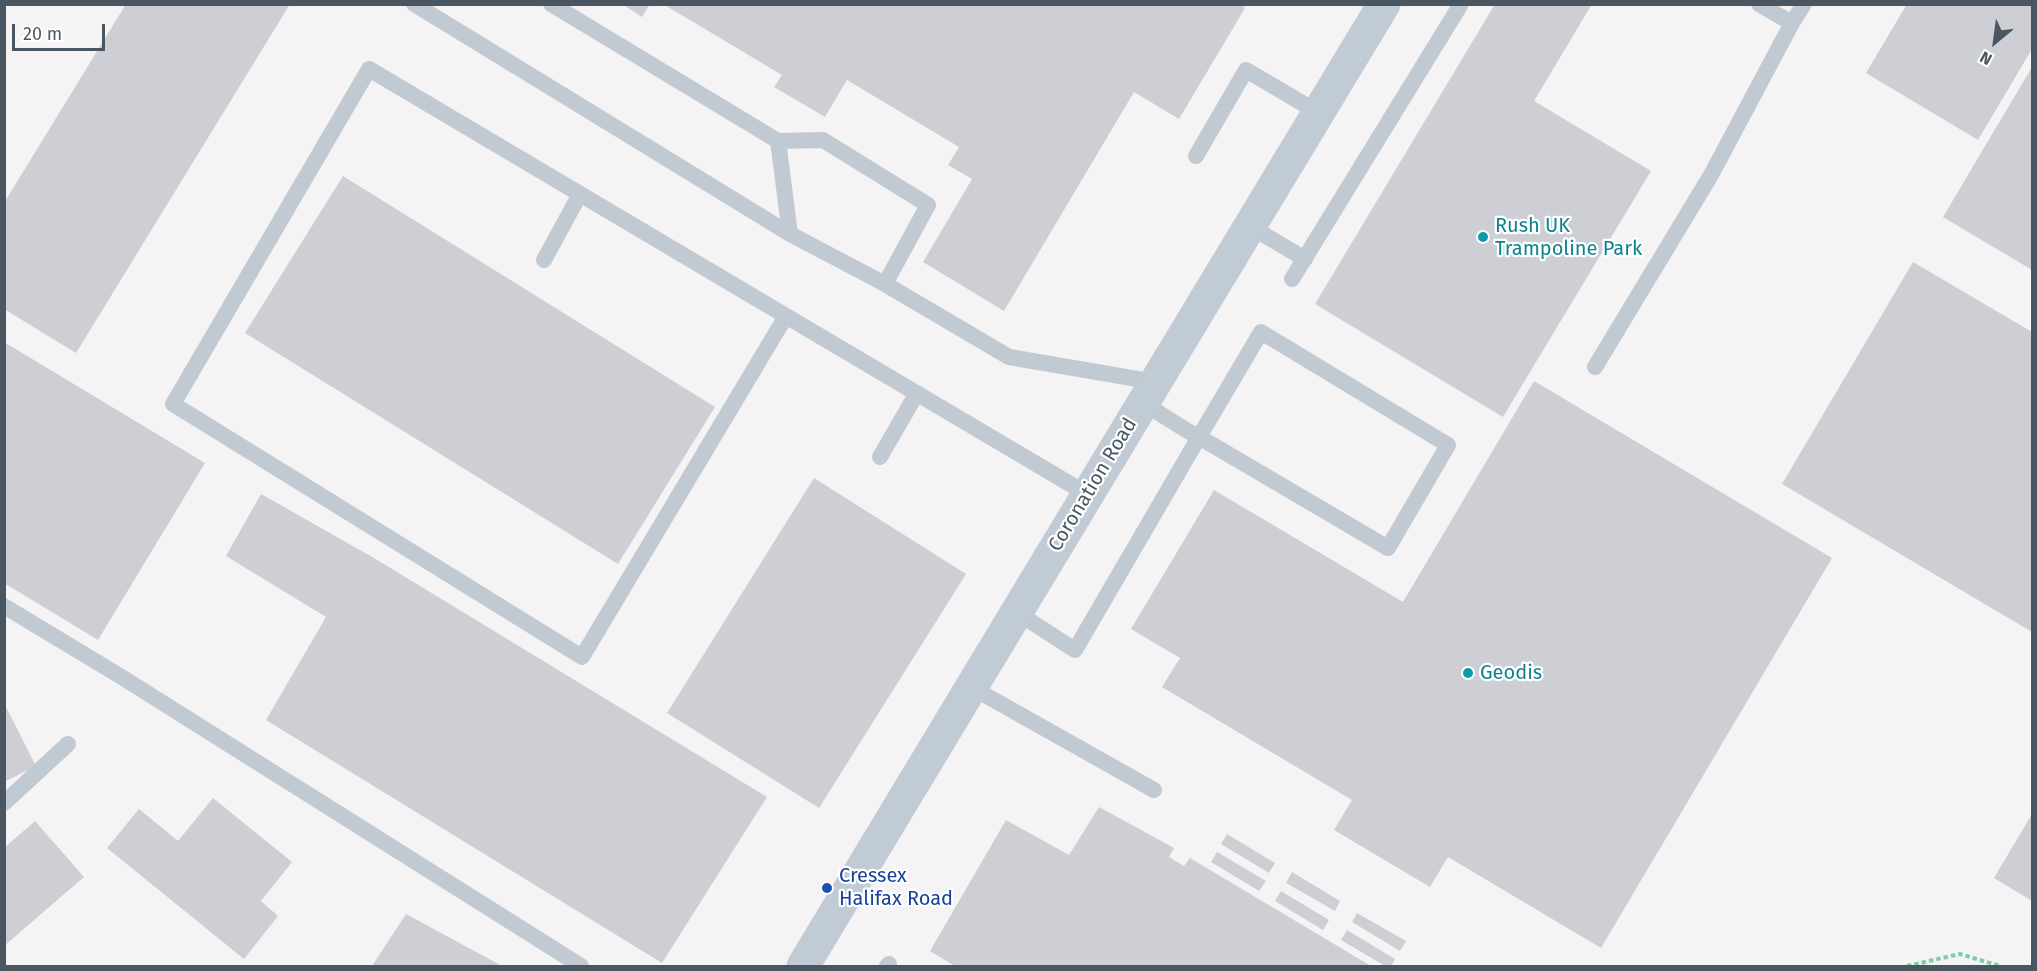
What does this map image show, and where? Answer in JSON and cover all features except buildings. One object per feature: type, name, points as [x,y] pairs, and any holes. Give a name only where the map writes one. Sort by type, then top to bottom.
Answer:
[{"type":"street","name":"Coronation Road","points":[[803,966],[1384,4]]},
{"type":"lane","points":[[414,4],[790,234],[885,284],[1009,357],[1149,393],[1200,437],[1388,548],[1448,445],[1261,332],[1200,437],[1075,650],[1017,612]]},
{"type":"lane","points":[[551,4],[778,141],[823,140],[928,205],[885,284]]},
{"type":"lane","points":[[1293,279],[1461,4]]},
{"type":"lane","points":[[1759,4],[1792,23]]},
{"type":"lane","points":[[1595,367],[1711,175],[1804,4]]},
{"type":"lane","points":[[786,316],[582,657],[173,404],[369,69],[917,393],[1087,495]]},
{"type":"lane","points":[[1196,156],[1246,70],[1319,113]]},
{"type":"lane","points":[[778,141],[790,234]]},
{"type":"lane","points":[[544,260],[580,194]]},
{"type":"lane","points":[[1251,227],[1305,259]]},
{"type":"lane","points":[[880,457],[917,393]]},
{"type":"lane","points":[[4,606],[120,676],[581,966]]},
{"type":"lane","points":[[971,687],[1154,790]]},
{"type":"lane","points":[[4,803],[68,744]]},
{"type":"path","points":[[1906,966],[1960,954],[2000,966]]},
{"type":"place","name":"Rush UK Trampoline Park","points":[[1483,237]]},
{"type":"place","name":"Geodis","points":[[1468,673]]},
{"type":"place","name":"Cressex Halifax Road","points":[[827,888]]}]
